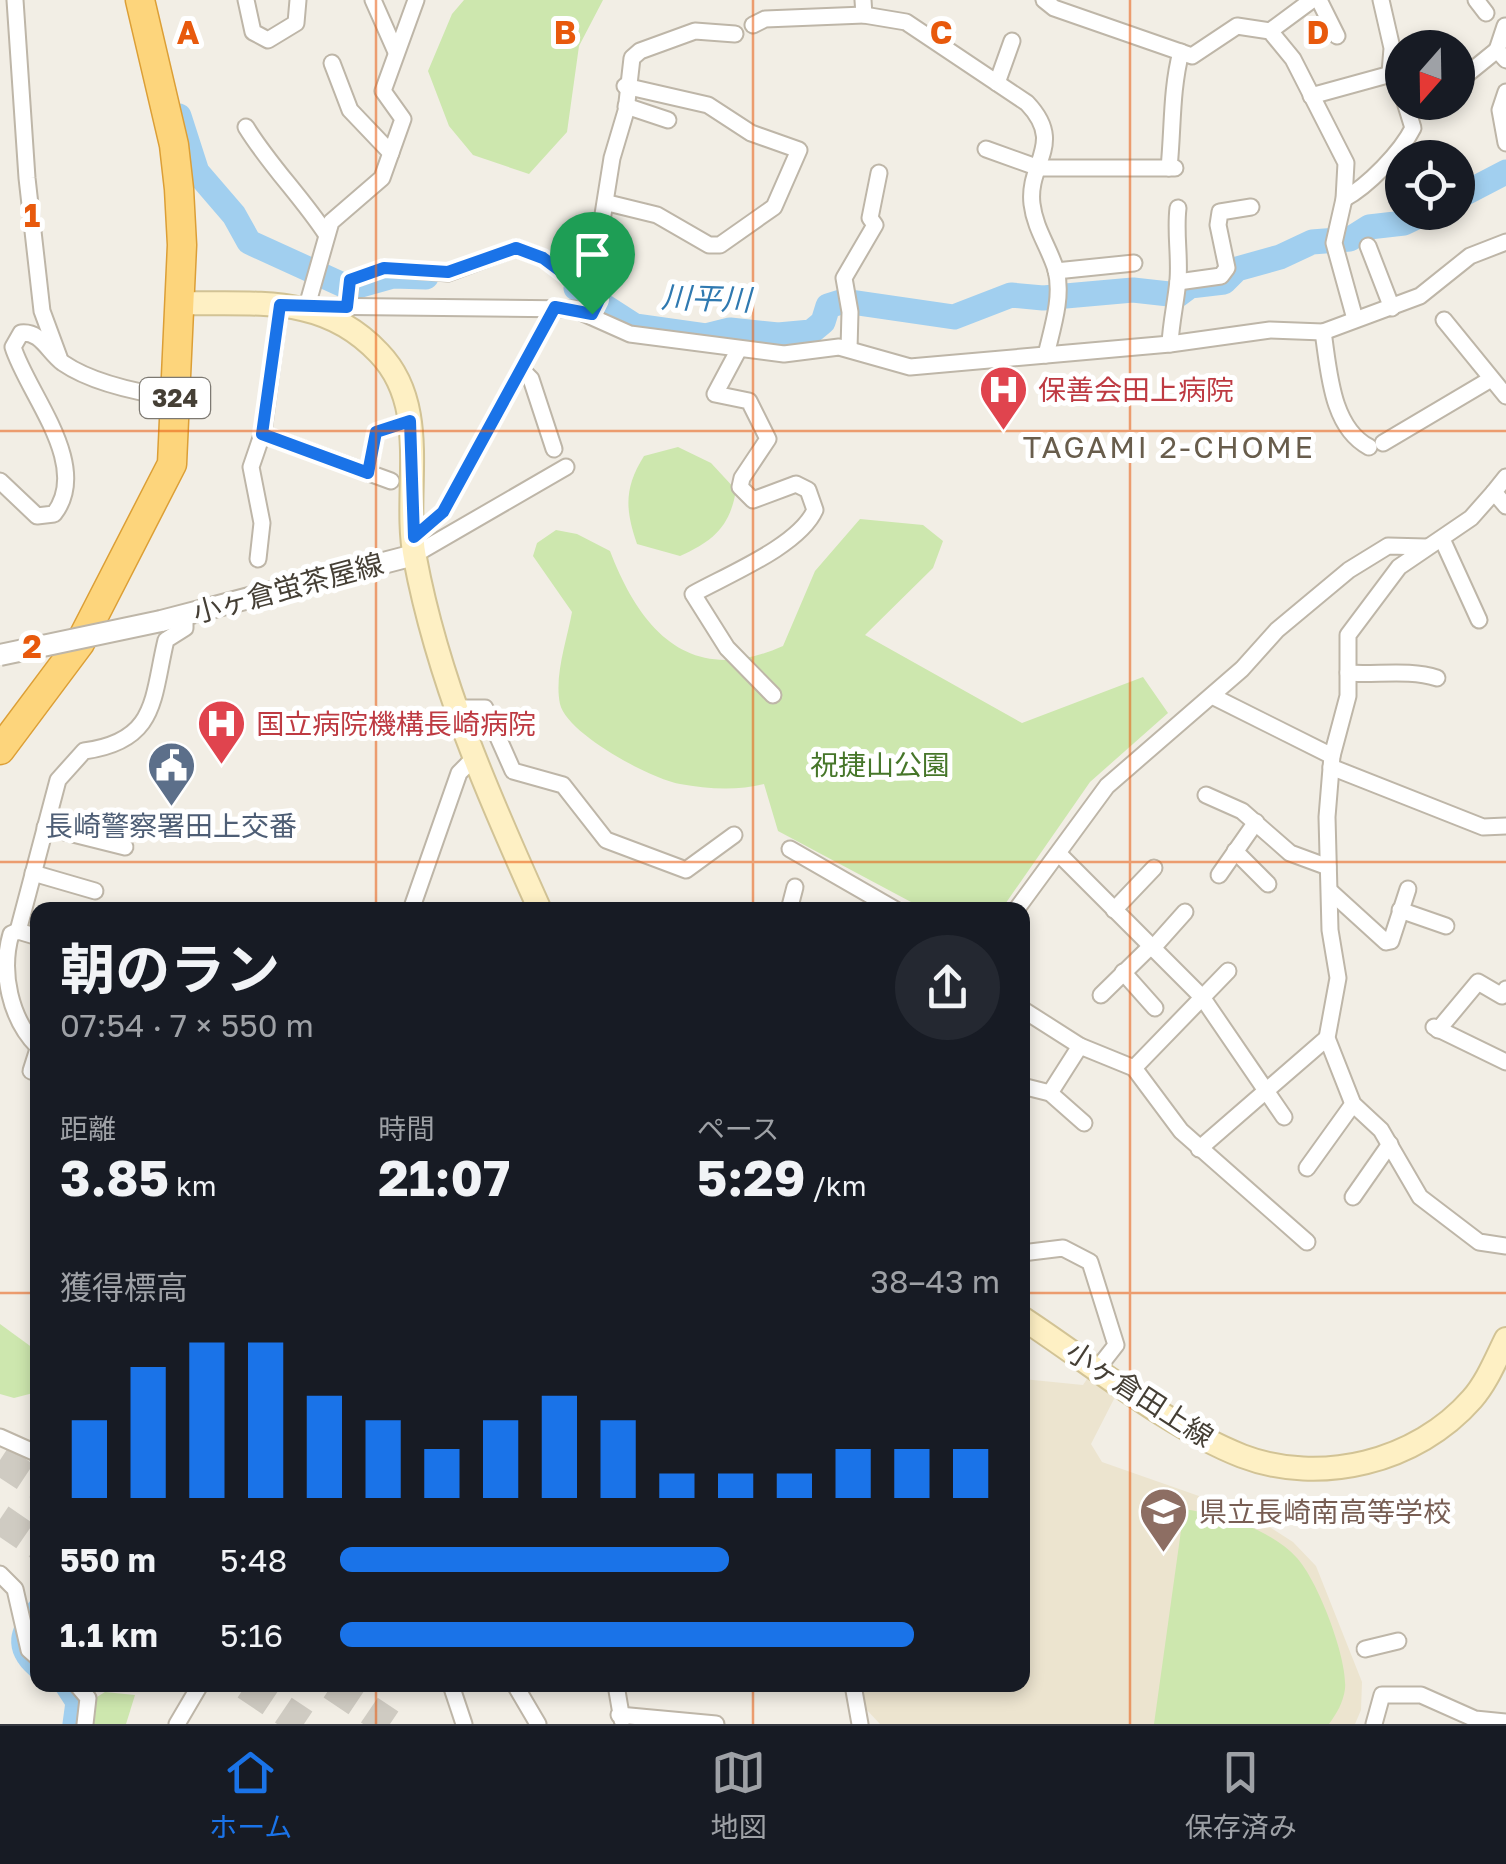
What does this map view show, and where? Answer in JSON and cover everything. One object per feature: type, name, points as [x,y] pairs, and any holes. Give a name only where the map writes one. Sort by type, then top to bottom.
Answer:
[{"type":"highway","name":"324","points":[[0,750],[80,642],[172,464],[180,303],[177,166],[140,0]]},
{"type":"main road","points":[[180,303],[307,306],[342,322],[382,355],[399,383],[410,421],[414,546],[456,708],[537,902]]},
{"type":"main road","name":"小ヶ倉田上線","points":[[1030,1323],[1210,1442],[1271,1465],[1331,1469],[1395,1453],[1448,1422],[1477,1393],[1506,1340]]},
{"type":"street","points":[[15,0],[26,178],[42,311],[60,360]]},
{"type":"street","points":[[246,0],[253,32],[268,40],[296,22],[298,0]]},
{"type":"street","points":[[373,0],[396,52]]},
{"type":"street","points":[[416,0],[382,91],[403,119],[391,153],[382,178],[331,222],[307,306],[595,306]]},
{"type":"street","points":[[1044,0],[1054,8],[1192,56],[1203,53],[1237,26],[1270,31],[1294,59],[1346,164],[1344,200],[1334,238],[1355,319]]},
{"type":"street","points":[[1270,31],[1316,0],[1337,36]]},
{"type":"street","points":[[1381,0],[1388,30]]},
{"type":"street","points":[[754,24],[765,19],[863,7],[906,22],[1040,116],[1045,156],[1032,204],[1040,240],[1056,271],[1057,297],[1046,355]]},
{"type":"street","points":[[1475,71],[1501,55],[1505,26]]},
{"type":"street","points":[[595,306],[616,257],[612,240],[601,228],[632,58],[640,50],[695,30],[736,34]]},
{"type":"street","points":[[0,36],[18,40]]},
{"type":"street","points":[[997,83],[1012,42]]},
{"type":"street","points":[[986,149],[1039,168],[1172,168],[1176,104],[1172,84],[1180,52]]},
{"type":"street","points":[[332,64],[350,110],[391,153]]},
{"type":"street","points":[[1311,96],[1385,75]]},
{"type":"street","points":[[608,203],[657,215],[708,244],[720,245],[774,208],[799,150],[751,133],[708,105],[625,86]]},
{"type":"street","points":[[1506,92],[1500,110],[1506,143]]},
{"type":"street","points":[[626,106],[668,120]]},
{"type":"street","points":[[1344,200],[1367,187],[1408,138],[1414,128],[1411,120]]},
{"type":"street","points":[[246,127],[267,162],[300,195],[326,234]]},
{"type":"street","points":[[848,349],[850,312],[844,278],[875,226],[870,218],[879,174]]},
{"type":"street","points":[[1175,291],[1222,276],[1227,268],[1218,225],[1220,212],[1251,206]]},
{"type":"street","points":[[1170,344],[1178,208]]},
{"type":"street","points":[[347,307],[350,280],[384,268],[448,272],[516,248],[543,258],[630,334],[784,354],[848,349],[910,367],[1170,344],[1270,330],[1323,332],[1435,288],[1470,256],[1506,242]]},
{"type":"street","points":[[1375,251],[1392,308]]},
{"type":"street","points":[[1056,271],[1134,262]]},
{"type":"street","points":[[258,559],[262,523],[251,467],[262,434],[280,305]]},
{"type":"street","points":[[414,546],[443,512],[555,307]]},
{"type":"street","points":[[1444,320],[1506,396]]},
{"type":"street","points":[[0,481],[37,516],[58,510],[65,475],[59,450],[47,413],[19,367],[15,338],[30,332],[60,360],[147,394],[175,398]]},
{"type":"street","points":[[1323,332],[1338,406],[1354,438],[1376,445],[1491,378]]},
{"type":"street","points":[[739,349],[715,394],[749,401],[768,440],[740,487],[753,500],[796,484],[808,490],[815,510],[811,520],[774,550],[693,594],[727,648],[772,696]]},
{"type":"street","points":[[521,369],[531,379],[554,450]]},
{"type":"street","points":[[368,473],[376,432],[410,421]]},
{"type":"street","points":[[262,434],[391,482]]},
{"type":"street","points":[[414,546],[566,467]]},
{"type":"street","points":[[1506,477],[1471,518],[1399,567],[1354,622],[1346,642],[1345,716],[1332,762],[1328,867],[1330,930],[1338,978],[1327,1038],[1353,1104],[1390,1144],[1420,1197],[1438,1215],[1479,1242],[1506,1246]]},
{"type":"street","points":[[1494,492],[1506,506]]},
{"type":"street","points":[[1434,543],[1479,620]]},
{"type":"street","points":[[1022,902],[1107,786],[1212,696],[1277,630],[1348,570],[1388,546],[1434,543]]},
{"type":"street","name":"小ヶ倉蛍茶屋線","points":[[0,656],[185,616],[414,546]]},
{"type":"street","points":[[30,1040],[22,1033],[2,971],[6,946],[18,931],[58,780],[74,758],[142,726],[158,696],[166,640],[185,628],[185,616]]},
{"type":"street","points":[[1348,673],[1394,677],[1415,673],[1437,678]]},
{"type":"street","points":[[1212,696],[1332,762],[1483,827],[1506,826]]},
{"type":"street","points":[[456,708],[485,708],[513,771],[563,784],[606,840],[686,870],[734,835]]},
{"type":"street","points":[[414,902],[458,773],[474,758]]},
{"type":"street","points":[[1206,795],[1256,822],[1290,853],[1328,867]]},
{"type":"street","points":[[1218,876],[1256,822]]},
{"type":"street","points":[[45,827],[125,847]]},
{"type":"street","points":[[790,849],[882,902]]},
{"type":"street","points":[[1235,851],[1268,884]]},
{"type":"street","points":[[1059,854],[1202,997],[1262,1091],[1284,1117]]},
{"type":"street","points":[[1114,910],[1154,868]]},
{"type":"street","points":[[33,873],[95,891]]},
{"type":"street","points":[[791,902],[795,887]]},
{"type":"street","points":[[1331,892],[1386,942],[1391,940],[1408,889]]},
{"type":"street","points":[[1400,910],[1446,926]]},
{"type":"street","points":[[1100,995],[1185,912]]},
{"type":"street","points":[[18,931],[30,935]]},
{"type":"street","points":[[1134,1068],[1228,971]]},
{"type":"street","points":[[1124,972],[1156,1008]]},
{"type":"street","points":[[1506,989],[1502,996],[1478,982],[1436,1028],[1489,1050],[1506,1062]]},
{"type":"street","points":[[1030,1014],[1080,1046],[1134,1068],[1199,1148],[1307,1242]]},
{"type":"street","points":[[1199,1148],[1327,1038]]},
{"type":"street","points":[[1050,1093],[1080,1046]]},
{"type":"street","points":[[1030,1088],[1050,1093],[1084,1123]]},
{"type":"street","points":[[1307,1168],[1353,1104]]},
{"type":"street","points":[[1353,1197],[1390,1144]]},
{"type":"street","points":[[1030,1251],[1063,1248],[1090,1262],[1116,1346],[1098,1368]]},
{"type":"street","points":[[0,1437],[30,1450]]},
{"type":"street","points":[[0,1574],[15,1589],[30,1651]]},
{"type":"street","points":[[1365,1649],[1398,1641]]},
{"type":"street","points":[[83,1692],[88,1698],[85,1724]]},
{"type":"street","points":[[177,1724],[196,1692]]},
{"type":"street","points":[[453,1692],[462,1721]]},
{"type":"street","points":[[519,1692],[538,1724]]},
{"type":"street","points":[[617,1692],[622,1719],[716,1724]]},
{"type":"street","points":[[854,1692],[862,1722]]},
{"type":"street","points":[[1374,1724],[1382,1695],[1421,1695],[1475,1718],[1506,1722]]},
{"type":"shaded area","name":"県立長崎南高等学校","points":[[1089,1376],[1115,1397],[1091,1444],[1102,1462],[1216,1502],[1268,1526],[1293,1542],[1316,1566],[1362,1682],[1361,1710],[1355,1724],[880,1724],[865,1708],[862,1692],[1030,1692],[1030,1380],[1083,1385]]},
{"type":"green space","points":[[464,0],[603,0],[579,46],[567,132],[529,174],[473,155],[449,126],[428,71],[452,14]]},
{"type":"green space","points":[[678,447],[711,463],[736,490],[729,514],[718,531],[680,556],[637,544],[628,499],[644,456]]},
{"type":"green space","name":"祝捷山公園","points":[[860,519],[923,525],[943,541],[933,568],[865,635],[1022,723],[1143,677],[1168,713],[1090,782],[1007,902],[911,902],[778,831],[764,784],[722,788],[667,780],[593,741],[566,716],[560,704],[560,670],[572,612],[533,556],[537,543],[556,530],[577,534],[610,551],[637,606],[674,644],[696,655],[722,660],[750,657],[783,646],[815,571]]},
{"type":"green space","points":[[0,1324],[30,1346],[30,1394],[14,1398],[0,1394]]},
{"type":"green space","points":[[1184,1509],[1230,1519],[1260,1531],[1286,1548],[1305,1569],[1330,1621],[1345,1676],[1343,1699],[1329,1724],[1154,1724]]},
{"type":"green space","points":[[105,1692],[135,1695],[126,1724],[89,1724],[92,1700]]},
{"type":"waterway","name":"川平川","points":[[179,116],[197,172],[234,215],[249,242],[343,285],[354,287],[393,276],[426,277]]},
{"type":"waterway","name":"川平川","points":[[1475,188],[1506,172]]},
{"type":"waterway","name":"川平川","points":[[576,288],[635,326],[706,336],[730,330],[778,335],[811,332],[823,322],[828,306],[844,301],[954,317],[1011,295],[1043,298],[1133,290],[1178,295],[1190,286],[1224,282],[1237,269],[1280,257],[1312,242],[1350,239],[1369,227],[1385,225]]},
{"type":"waterway","points":[[30,1623],[24,1639],[30,1658]]},
{"type":"waterway","points":[[72,1692],[78,1702],[75,1724]]},
{"type":"tunnel","points":[[0,1460],[30,1480]]},
{"type":"tunnel","points":[[0,1519],[30,1540]]},
{"type":"tunnel","points":[[256,1692],[304,1724]]},
{"type":"tunnel","points":[[342,1692],[390,1724]]},
{"type":"place","name":"保善会田上病院","points":[[1003,432]]},
{"type":"place","name":"国立病院機構長崎病院","points":[[221,766]]},
{"type":"place","name":"長崎警察署田上交番","points":[[171,808]]},
{"type":"place","name":"県立長崎南高等学校","points":[[1164,1554]]},
{"type":"district","name":"TAGAMI 2-CHOME","points":[[1169,448]]},
{"type":"route","points":[[516,248],[543,258],[599,300],[592,314],[555,307],[443,512],[414,537],[410,421],[376,432],[368,473],[262,434],[280,305],[347,307],[350,280],[384,268],[448,272],[516,248]]}]
